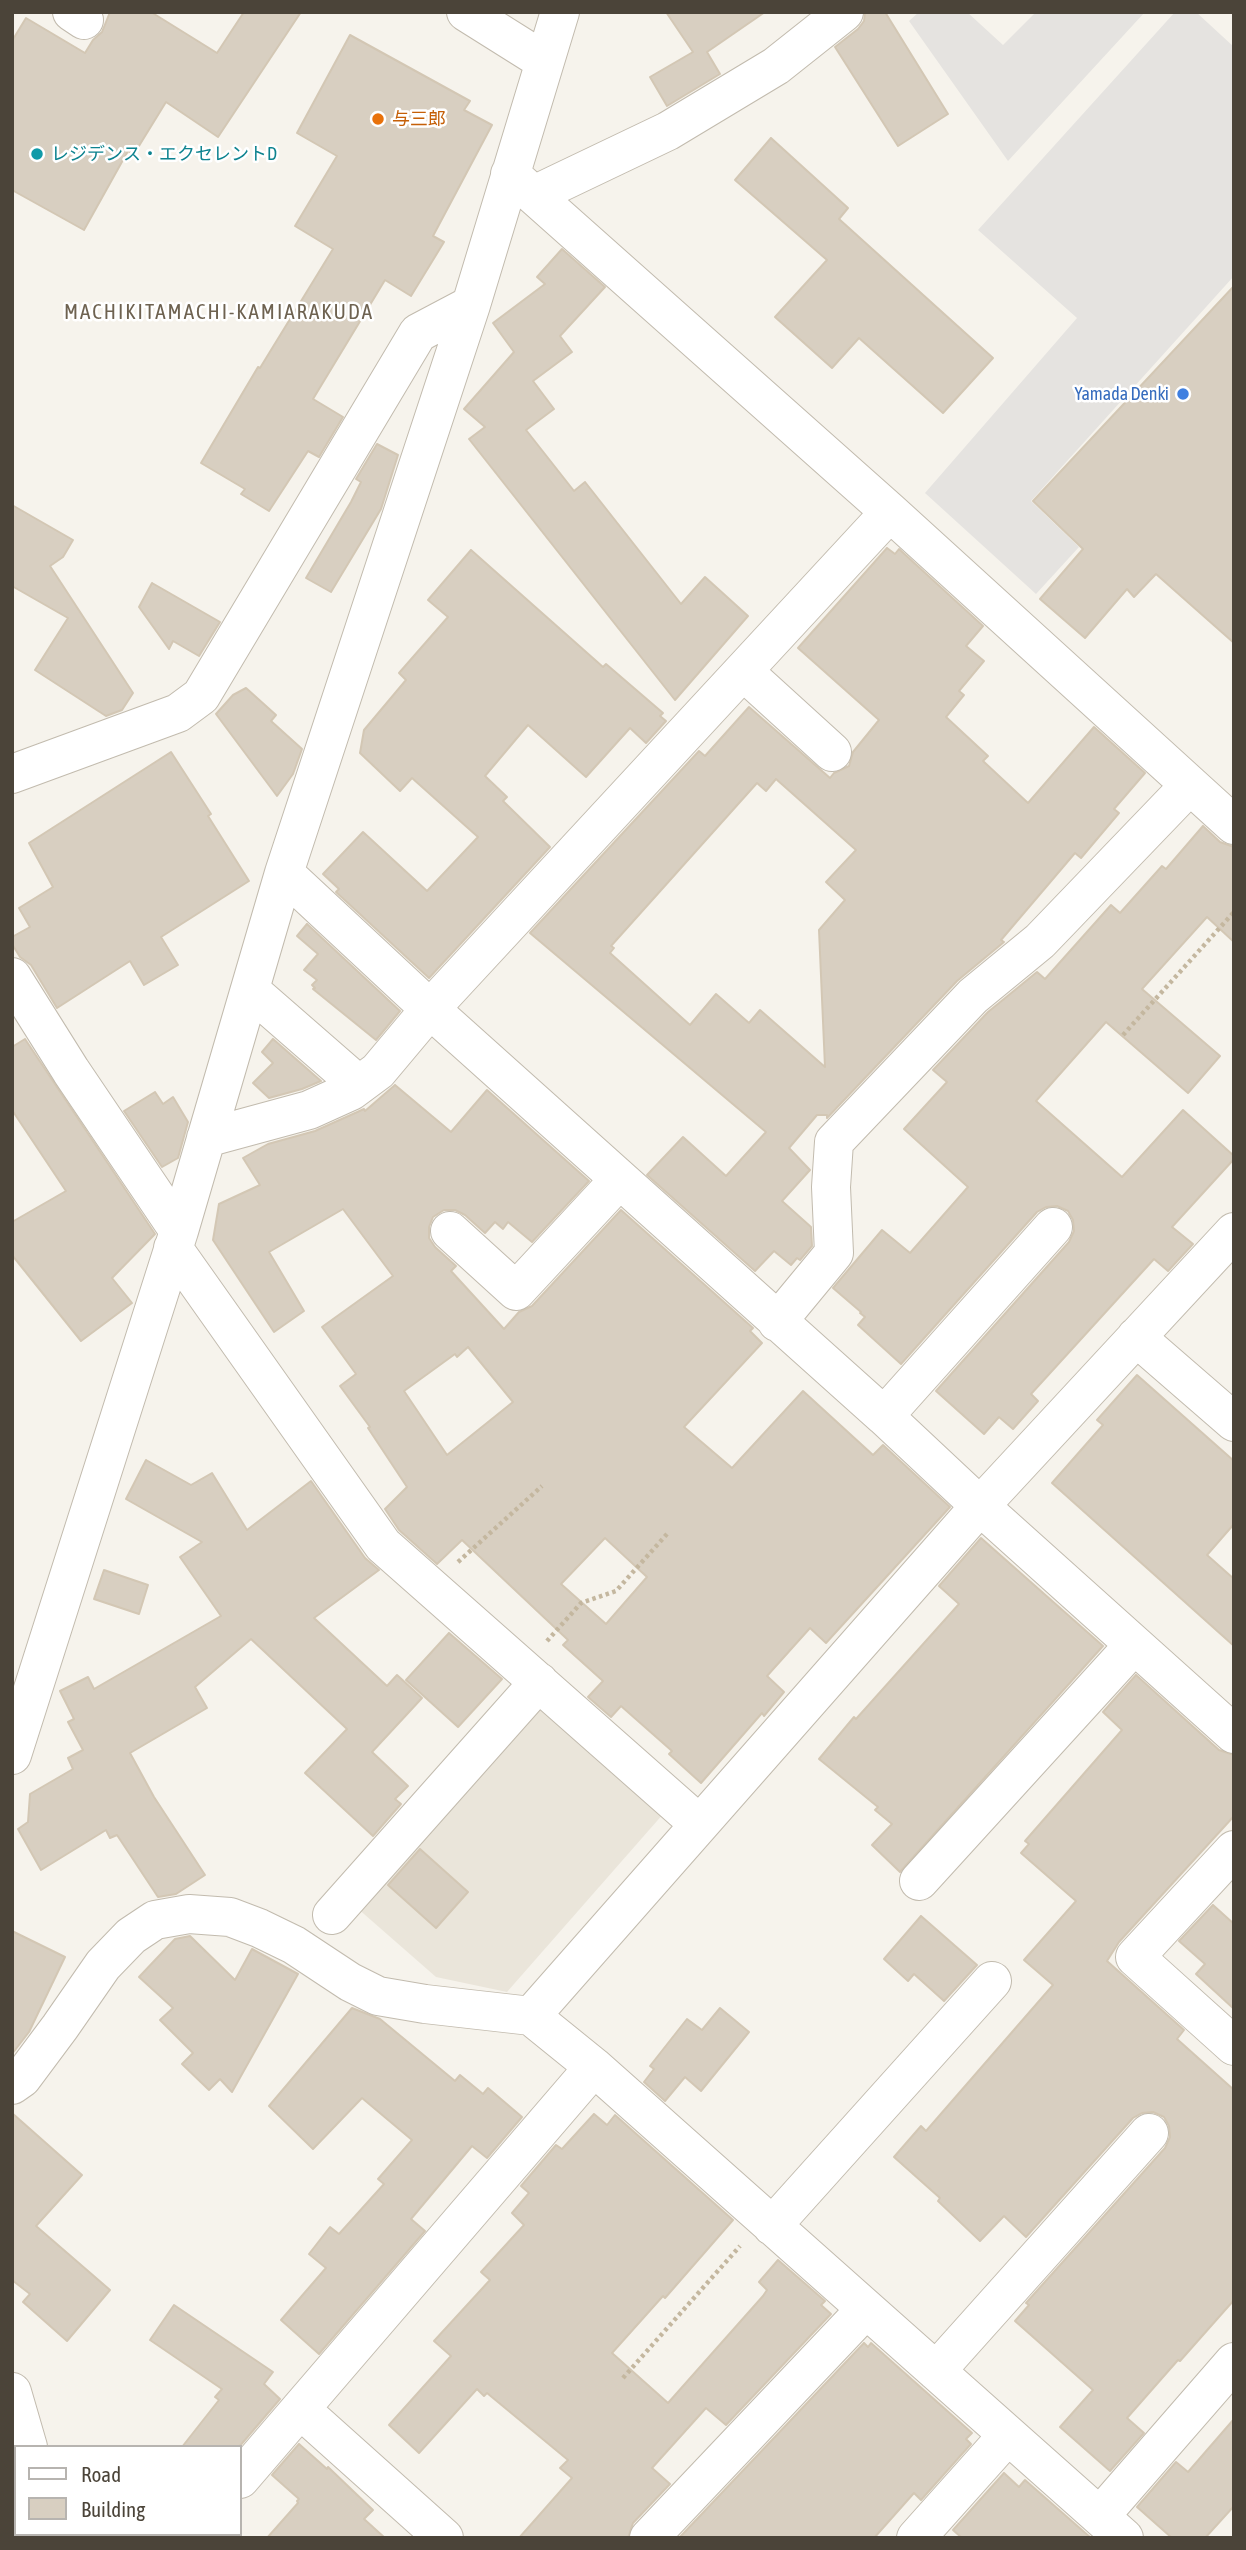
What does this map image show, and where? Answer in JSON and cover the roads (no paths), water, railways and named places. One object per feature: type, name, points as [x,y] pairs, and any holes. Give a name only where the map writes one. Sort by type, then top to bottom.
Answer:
[{"type":"street","points":[[466,12],[544,61]]},
{"type":"street","points":[[12,1755],[22,1686],[176,1240],[284,873],[471,305],[522,185],[544,61],[560,12]]},
{"type":"street","points":[[522,185],[668,131],[776,66],[844,12]]},
{"type":"street","points":[[522,185],[890,512],[1234,825]]},
{"type":"street","points":[[12,774],[178,713],[201,696],[418,333],[471,305]]},
{"type":"street","points":[[206,1138],[309,1110],[351,1091],[378,1071],[430,1009],[890,512]]},
{"type":"street","points":[[743,671],[832,752]]},
{"type":"street","points":[[778,1322],[834,1253],[831,1187],[834,1142],[973,996],[1040,941],[1189,786]]},
{"type":"street","points":[[284,873],[430,1009],[1234,1734]]},
{"type":"street","points":[[12,977],[176,1240],[383,1545],[699,1825]]},
{"type":"street","points":[[250,990],[359,1085]]},
{"type":"street","points":[[450,1231],[516,1291],[619,1180]]},
{"type":"street","points":[[884,1416],[1053,1227]]},
{"type":"street","points":[[530,2016],[980,1506],[1234,1231]]},
{"type":"street","points":[[1136,1337],[1234,1422]]},
{"type":"street","points":[[919,1881],[1134,1645]]},
{"type":"street","points":[[332,1914],[531,1675]]},
{"type":"street","points":[[1234,1850],[1135,1957],[1234,2046]]},
{"type":"street","points":[[12,2085],[22,2078],[103,1965],[131,1936],[155,1920],[188,1914],[230,1917],[259,1927],[294,1945],[350,1982],[378,1996],[530,2016],[594,2067],[1112,2527],[1234,2362]]},
{"type":"street","points":[[768,2222],[992,1981]]},
{"type":"street","points":[[242,2477],[594,2067]]},
{"type":"street","points":[[936,2371],[1149,2133]]},
{"type":"street","points":[[649,2538],[866,2309]]},
{"type":"street","points":[[12,2392],[27,2445]]},
{"type":"street","points":[[300,2409],[444,2538]]},
{"type":"street","points":[[916,2538],[1008,2435]]},
{"type":"place","name":"与三郎","points":[[378,119]]},
{"type":"place","name":"レジデンス・エクセレントD","points":[[37,154]]},
{"type":"place","name":"Yamada Denki","points":[[1183,394]]},
{"type":"district","name":"MACHIKITAMACHI-KAMIARAKUDA","points":[[219,312]]}]
